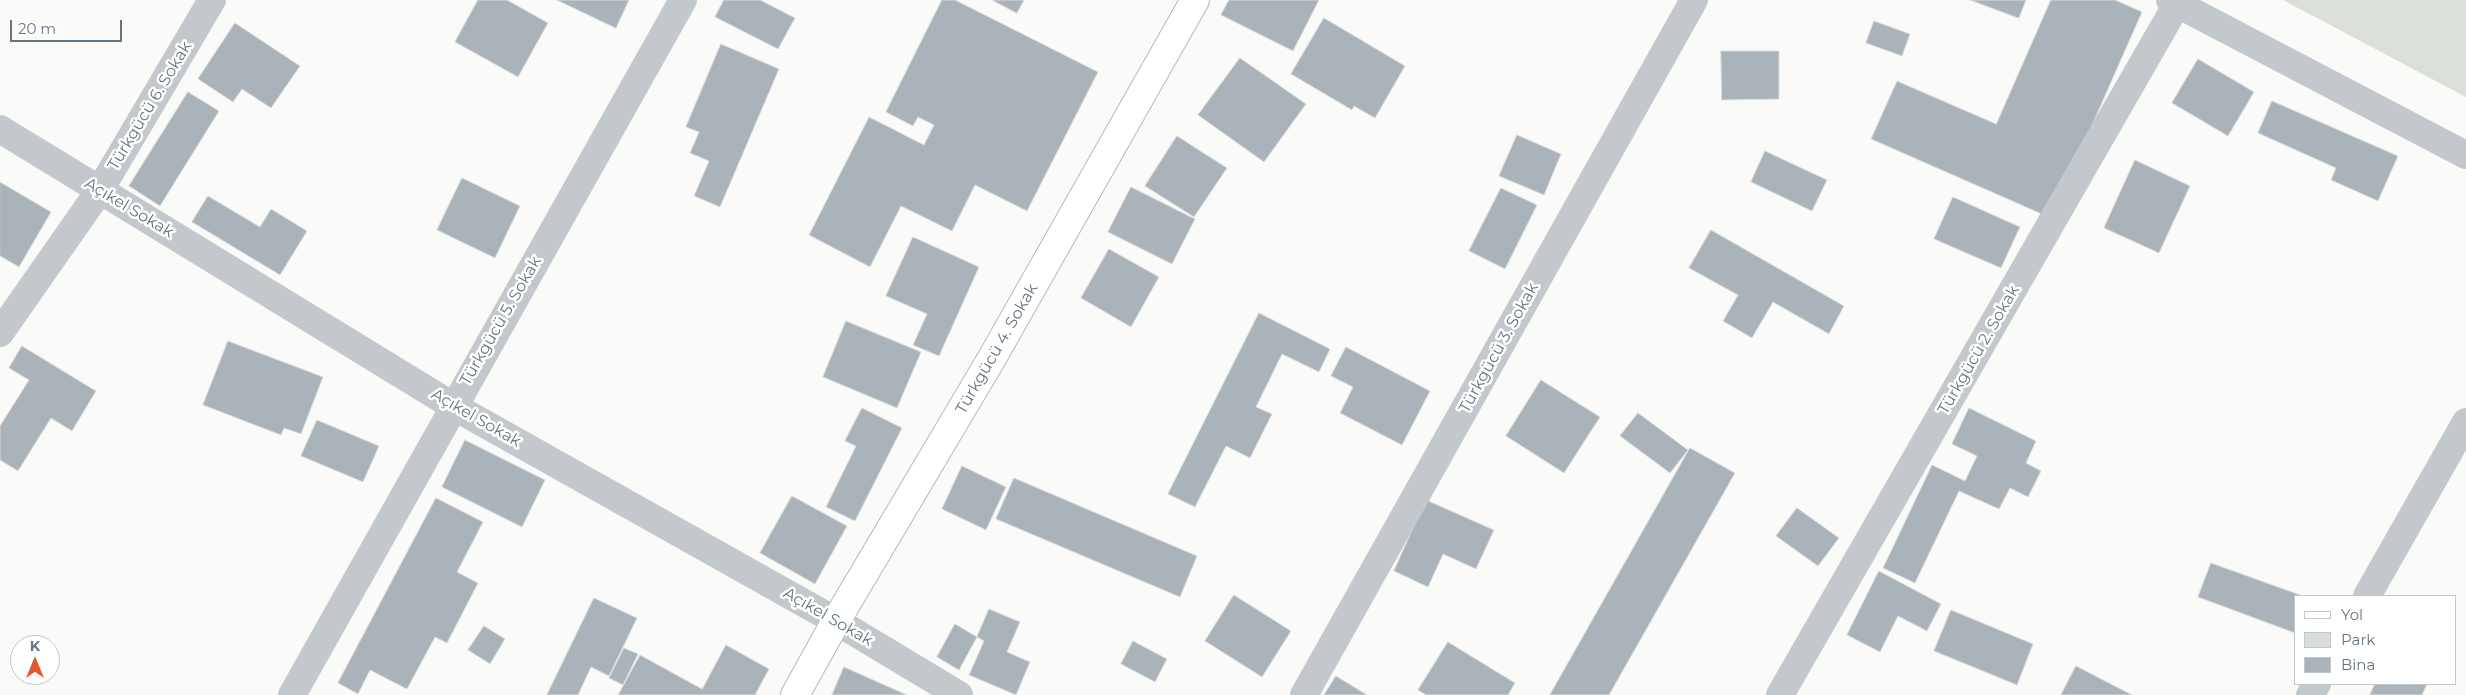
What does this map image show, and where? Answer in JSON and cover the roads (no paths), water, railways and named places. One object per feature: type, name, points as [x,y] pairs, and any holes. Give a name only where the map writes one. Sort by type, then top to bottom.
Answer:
[{"type":"main road","name":"Türkgücü 4. Sokak","points":[[795,695],[836,621],[992,358],[1195,0]]},
{"type":"street","name":"Türkgücü 6. Sokak","points":[[0,333],[100,190],[212,0]]},
{"type":"street","name":"Türkgücü 5. Sokak","points":[[292,695],[683,0]]},
{"type":"street","name":"Türkgücü 3. Sokak","points":[[1304,695],[1694,0]]},
{"type":"street","points":[[2174,2],[2466,156]]},
{"type":"street","name":"Türkgücü 2. Sokak","points":[[1780,695],[2174,2]]},
{"type":"street","name":"Açıkel Sokak","points":[[0,129],[453,406],[836,621],[959,695]]},
{"type":"street","points":[[2368,595],[2466,422]]}]
